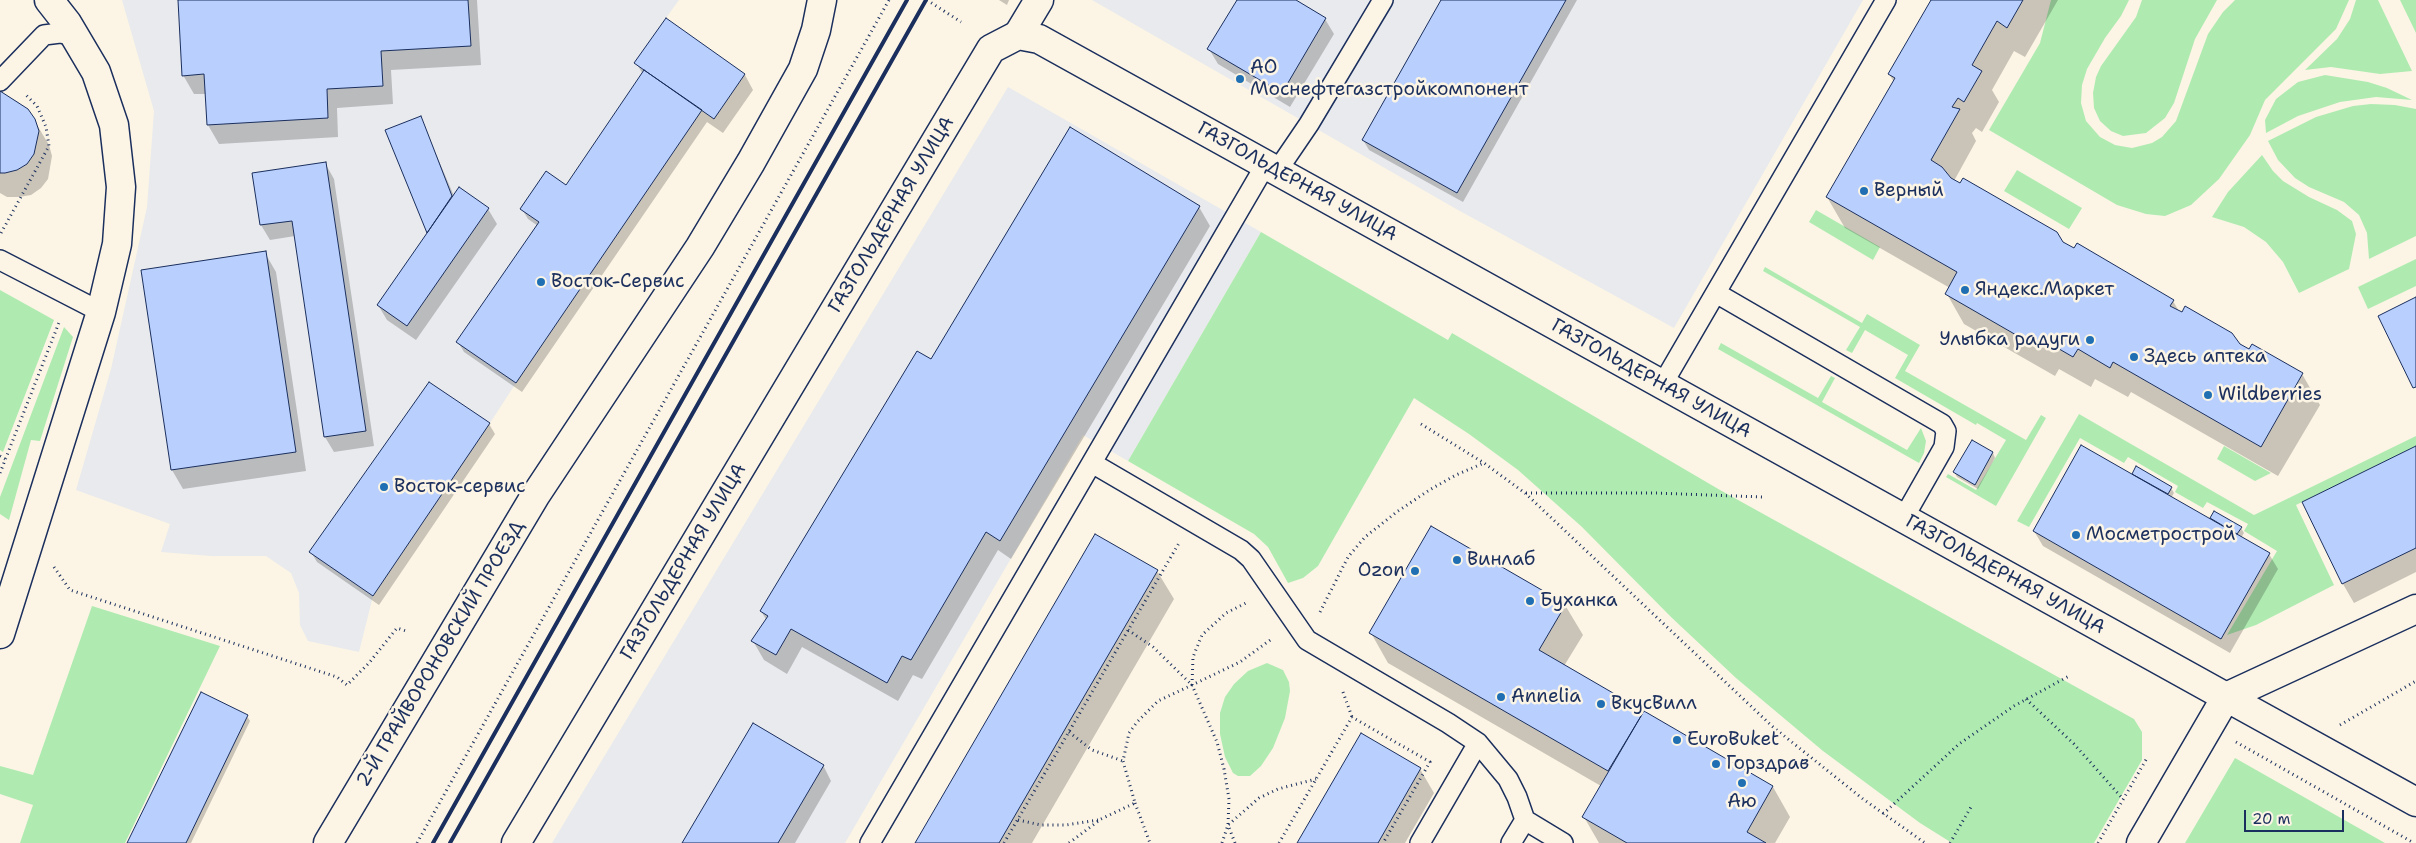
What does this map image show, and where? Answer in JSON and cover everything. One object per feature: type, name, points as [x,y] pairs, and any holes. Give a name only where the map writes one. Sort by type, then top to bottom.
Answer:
[{"type":"street","points":[[0,634],[102,312],[117,244],[121,187],[114,125],[96,72],[50,0]]},
{"type":"street","name":"2-Й ГРАЙВОРОНОВСКИЙ ПРОЕЗД","points":[[328,843],[535,496],[700,246],[751,162],[803,69],[816,30],[822,0]]},
{"type":"street","points":[[1018,34],[1038,0]]},
{"type":"street","name":"ГАЗГОЛЬДЕРНАЯ УЛИЦА","points":[[516,843],[991,49],[1018,34],[1039,39],[2416,802]]},
{"type":"street","points":[[2141,843],[2226,697],[2416,609]]},
{"type":"lane","points":[[870,843],[1092,463],[1271,168],[1309,124],[1383,0]]},
{"type":"lane","points":[[1662,385],[1886,0]]},
{"type":"lane","points":[[0,81],[44,35],[60,33],[74,35]]},
{"type":"lane","points":[[0,260],[102,312]]},
{"type":"lane","points":[[1716,293],[1942,424],[1946,432],[1944,447],[1903,519]]},
{"type":"lane","points":[[1092,463],[1246,554],[1307,640],[1448,723],[1478,744],[1508,779],[1525,820],[1563,843]]},
{"type":"lane","points":[[1420,843],[1478,744]]},
{"type":"lane","points":[[1512,843],[1525,820]]},
{"type":"path","points":[[417,843],[889,0]]},
{"type":"path","points":[[927,0],[961,22]]},
{"type":"path","points":[[1,233],[49,146],[46,127],[37,106],[22,92]]},
{"type":"path","points":[[0,473],[63,313]]},
{"type":"path","points":[[1420,424],[1484,463],[1525,493],[1732,690],[1838,780],[1926,843]]},
{"type":"path","points":[[0,456],[4,459]]},
{"type":"path","points":[[1307,640],[1348,557],[1365,537],[1430,489],[1484,463]]},
{"type":"path","points":[[1525,493],[1655,493],[1762,497]]},
{"type":"path","points":[[1004,843],[1192,521]]},
{"type":"path","points":[[28,545],[43,551],[70,590],[337,677],[347,685],[369,663],[397,628],[406,631]]},
{"type":"path","points":[[1222,843],[1228,825],[1229,798],[1217,742],[1192,685],[1191,670],[1196,646],[1210,625],[1226,613],[1271,590]]},
{"type":"path","points":[[1150,843],[1135,803],[1123,761],[1126,743],[1137,722],[1158,701],[1240,662],[1266,644],[1292,620]]},
{"type":"path","points":[[1128,630],[1153,647],[1192,685]]},
{"type":"path","points":[[1883,814],[1959,744],[2026,700],[2069,676]]},
{"type":"path","points":[[2275,763],[2416,681]]},
{"type":"path","points":[[2026,700],[2074,744],[2123,799]]},
{"type":"path","points":[[1279,843],[1352,717],[1430,762],[1383,843]]},
{"type":"path","points":[[1069,732],[1092,750],[1123,761]]},
{"type":"path","points":[[2235,741],[2414,843]]},
{"type":"path","points":[[2098,843],[2147,758]]},
{"type":"path","points":[[1228,825],[1258,798],[1284,786],[1316,779]]},
{"type":"path","points":[[1069,843],[1101,819],[1135,803]]},
{"type":"path","points":[[1950,843],[1971,807]]},
{"type":"path","points":[[1018,820],[1041,825],[1066,825],[1101,819]]},
{"type":"path","points":[[1228,825],[1235,843]]},
{"type":"shaded area","points":[[122,0],[679,0],[666,18],[644,70],[457,342],[516,383],[490,423],[429,382],[309,552],[373,596],[359,652],[308,641],[300,625],[299,593],[291,573],[266,556],[211,556],[161,552],[170,524],[76,490],[111,369],[147,207],[154,111]]},
{"type":"shaded area","points":[[1092,0],[1863,0],[1674,328],[1458,210]]},
{"type":"shaded area","points":[[1008,87],[1261,232],[1128,461],[1083,435],[845,843],[552,843]]},
{"type":"green space","points":[[2051,0],[2129,0],[2087,69],[2082,85],[2081,103],[2086,121],[2100,137],[2115,145],[2132,148],[2152,143],[2162,137],[2176,121],[2208,34],[2223,12],[2235,0],[2349,0],[2336,29],[2265,100],[2250,135],[2219,179],[2191,205],[2165,216],[2146,214],[2117,205],[1989,130],[2040,43]]},
{"type":"green space","points":[[2142,0],[2217,0],[2195,39],[2174,103],[2165,118],[2146,133],[2123,136],[2111,131],[2100,121],[2094,108],[2093,93],[2096,77],[2101,66],[2136,17]]},
{"type":"green space","points":[[2356,0],[2378,0],[2412,71],[2380,74],[2331,67],[2305,70],[2337,39],[2350,19]]},
{"type":"green space","points":[[2400,0],[2416,0],[2416,33]]},
{"type":"green space","points":[[2325,75],[2368,82],[2387,88],[2412,100],[2376,97],[2340,102],[2298,116],[2266,133],[2265,120],[2276,99],[2298,82]]},
{"type":"green space","points":[[2371,104],[2395,105],[2416,109],[2416,236],[2369,259],[2367,233],[2359,215],[2344,202],[2309,187],[2295,178],[2278,160],[2268,141],[2316,117],[2353,106]]},
{"type":"green space","points":[[2262,155],[2283,181],[2309,197],[2337,210],[2352,221],[2356,234],[2349,269],[2299,293],[2283,262],[2266,242],[2244,227],[2212,217],[2228,192]]},
{"type":"green space","points":[[2017,170],[2082,208],[2069,229],[2004,191]]},
{"type":"green space","points":[[1816,210],[1880,247],[1873,260],[1809,222]]},
{"type":"green space","points":[[1261,232],[1448,340],[1452,333],[1720,490],[2134,719],[2142,732],[2142,760],[2094,843],[1952,843],[1920,823],[1823,751],[1736,678],[1671,617],[1582,527],[1518,470],[1469,434],[1414,398],[1318,566],[1303,578],[1288,583],[1268,547],[1254,534],[1128,461]]},
{"type":"green space","points":[[2416,259],[2416,286],[2368,309],[2358,287]]},
{"type":"green space","points":[[1765,267],[1862,323],[1867,314],[1920,345],[1905,371],[2026,440],[2041,415],[2046,418],[1996,506],[1946,477],[1948,474],[1976,490],[2006,440],[1977,423],[1976,425],[1895,378],[1908,355],[1865,330],[1852,353],[1846,350],[1860,327],[1763,271]]},
{"type":"green space","points":[[0,290],[54,320],[3,452],[0,450]]},
{"type":"green space","points":[[64,327],[73,337],[40,441],[31,440],[9,520],[0,514],[0,497]]},
{"type":"green space","points":[[1721,343],[1818,398],[1831,376],[1835,378],[1822,402],[1907,450],[1921,428],[1926,441],[1924,453],[1919,463],[1718,349]]},
{"type":"green space","points":[[2079,414],[2254,515],[2416,436],[2416,446],[2296,505],[2334,585],[2256,625],[2227,635],[2277,551],[2244,531],[2248,524],[2207,502],[2203,508],[2175,492],[2178,486],[2128,457],[2124,463],[2080,438],[2029,527],[2017,521]]},
{"type":"green space","points":[[2224,446],[2271,473],[2255,481],[2217,459]]},
{"type":"green space","points":[[92,606],[220,646],[125,843],[20,843],[33,805],[0,794],[0,766],[33,775]]},
{"type":"green space","points":[[1267,663],[1283,670],[1289,682],[1290,691],[1285,718],[1273,748],[1261,766],[1250,776],[1238,776],[1233,773],[1225,757],[1220,734],[1220,713],[1225,697],[1234,684],[1248,671]]},
{"type":"green space","points":[[2235,758],[2385,843],[2185,843]]},
{"type":"building","points":[[178,0],[468,0],[471,46],[381,51],[383,86],[327,89],[328,118],[207,125],[204,74],[182,76]]},
{"type":"building","points":[[1237,0],[1296,0],[1326,18],[1282,93],[1207,49]]},
{"type":"building","points":[[1441,0],[1566,0],[1457,193],[1362,140]]},
{"type":"building","points":[[1931,0],[2023,0],[2007,28],[1997,21],[1972,65],[1982,71],[1964,102],[1958,98],[1952,107],[1960,109],[1931,160],[1942,167],[1951,178],[1960,183],[1963,178],[2057,232],[2063,242],[2074,248],[2077,243],[2174,300],[2170,306],[2182,312],[2185,306],[2232,333],[2240,344],[2249,349],[2252,344],[2303,373],[2261,447],[2113,362],[2110,368],[2078,349],[2073,357],[2042,339],[2037,347],[1945,294],[1957,272],[1826,197],[1895,78],[1888,74]]},
{"type":"building","points":[[666,18],[745,74],[714,119],[634,63]]},
{"type":"building","name":"Восток-Сервис","points":[[644,70],[702,110],[516,383],[456,342],[539,222],[520,209],[546,171],[566,185]]},
{"type":"building","points":[[0,91],[28,109],[35,119],[39,131],[34,154],[27,164],[17,170],[5,173],[0,173]]},
{"type":"building","points":[[421,116],[452,196],[427,233],[385,130]]},
{"type":"building","points":[[1070,127],[1200,206],[1000,541],[986,532],[911,660],[902,656],[887,683],[791,629],[776,655],[751,641],[768,616],[760,611],[917,351],[931,359]]},
{"type":"building","points":[[326,162],[366,431],[324,437],[292,221],[260,225],[252,173]]},
{"type":"building","points":[[459,187],[489,208],[407,326],[377,305]]},
{"type":"building","points":[[266,251],[296,452],[171,470],[141,270]]},
{"type":"building","points":[[2416,297],[2416,387],[2413,388],[2378,316]]},
{"type":"building","points":[[429,382],[490,423],[373,596],[309,552]]},
{"type":"building","points":[[1972,440],[1993,452],[1975,485],[1953,472]]},
{"type":"building","points":[[2081,445],[2270,553],[2221,639],[2033,531]]},
{"type":"building","points":[[2416,446],[2416,548],[2342,584],[2302,502]]},
{"type":"building","points":[[2136,466],[2172,487],[2168,494],[2132,474]]},
{"type":"building","points":[[2214,511],[2242,527],[2237,534],[2210,518]]},
{"type":"building","points":[[1431,526],[1566,604],[1539,650],[1644,711],[1608,771],[1369,633]]},
{"type":"building","points":[[1095,534],[1158,570],[999,843],[915,843]]},
{"type":"building","points":[[201,692],[248,715],[186,843],[127,843]]},
{"type":"building","points":[[1644,711],[1773,786],[1747,832],[1766,843],[1627,843],[1582,817]]},
{"type":"building","points":[[753,723],[824,765],[778,843],[682,843]]},
{"type":"building","points":[[1361,733],[1421,768],[1378,843],[1297,843]]},
{"type":"railway","points":[[433,843],[907,0]]},
{"type":"railway","points":[[450,843],[926,0]]},
{"type":"place","name":"АО Моснефтегазстройкомпонент","points":[[1240,79]]},
{"type":"place","name":"Верный","points":[[1864,191]]},
{"type":"place","name":"Восток-Сервис","points":[[541,282]]},
{"type":"place","name":"Яндекс.Маркет","points":[[1965,290]]},
{"type":"place","name":"Улыбка радуги","points":[[2090,340]]},
{"type":"place","name":"Здесь аптека","points":[[2134,357]]},
{"type":"place","name":"Wildberries","points":[[2208,395]]},
{"type":"place","name":"Восток-сервис","points":[[384,487]]},
{"type":"place","name":"Мосметрострой","points":[[2076,535]]},
{"type":"place","name":"Винлаб","points":[[1457,560]]},
{"type":"place","name":"Ozon","points":[[1415,571]]},
{"type":"place","name":"Буханка","points":[[1530,601]]},
{"type":"place","name":"Annelia","points":[[1501,697]]},
{"type":"place","name":"ВкусВилл","points":[[1601,704]]},
{"type":"place","name":"EuroBuket","points":[[1677,740]]},
{"type":"place","name":"Горздрав","points":[[1716,764]]},
{"type":"place","name":"Аю","points":[[1742,783]]}]
